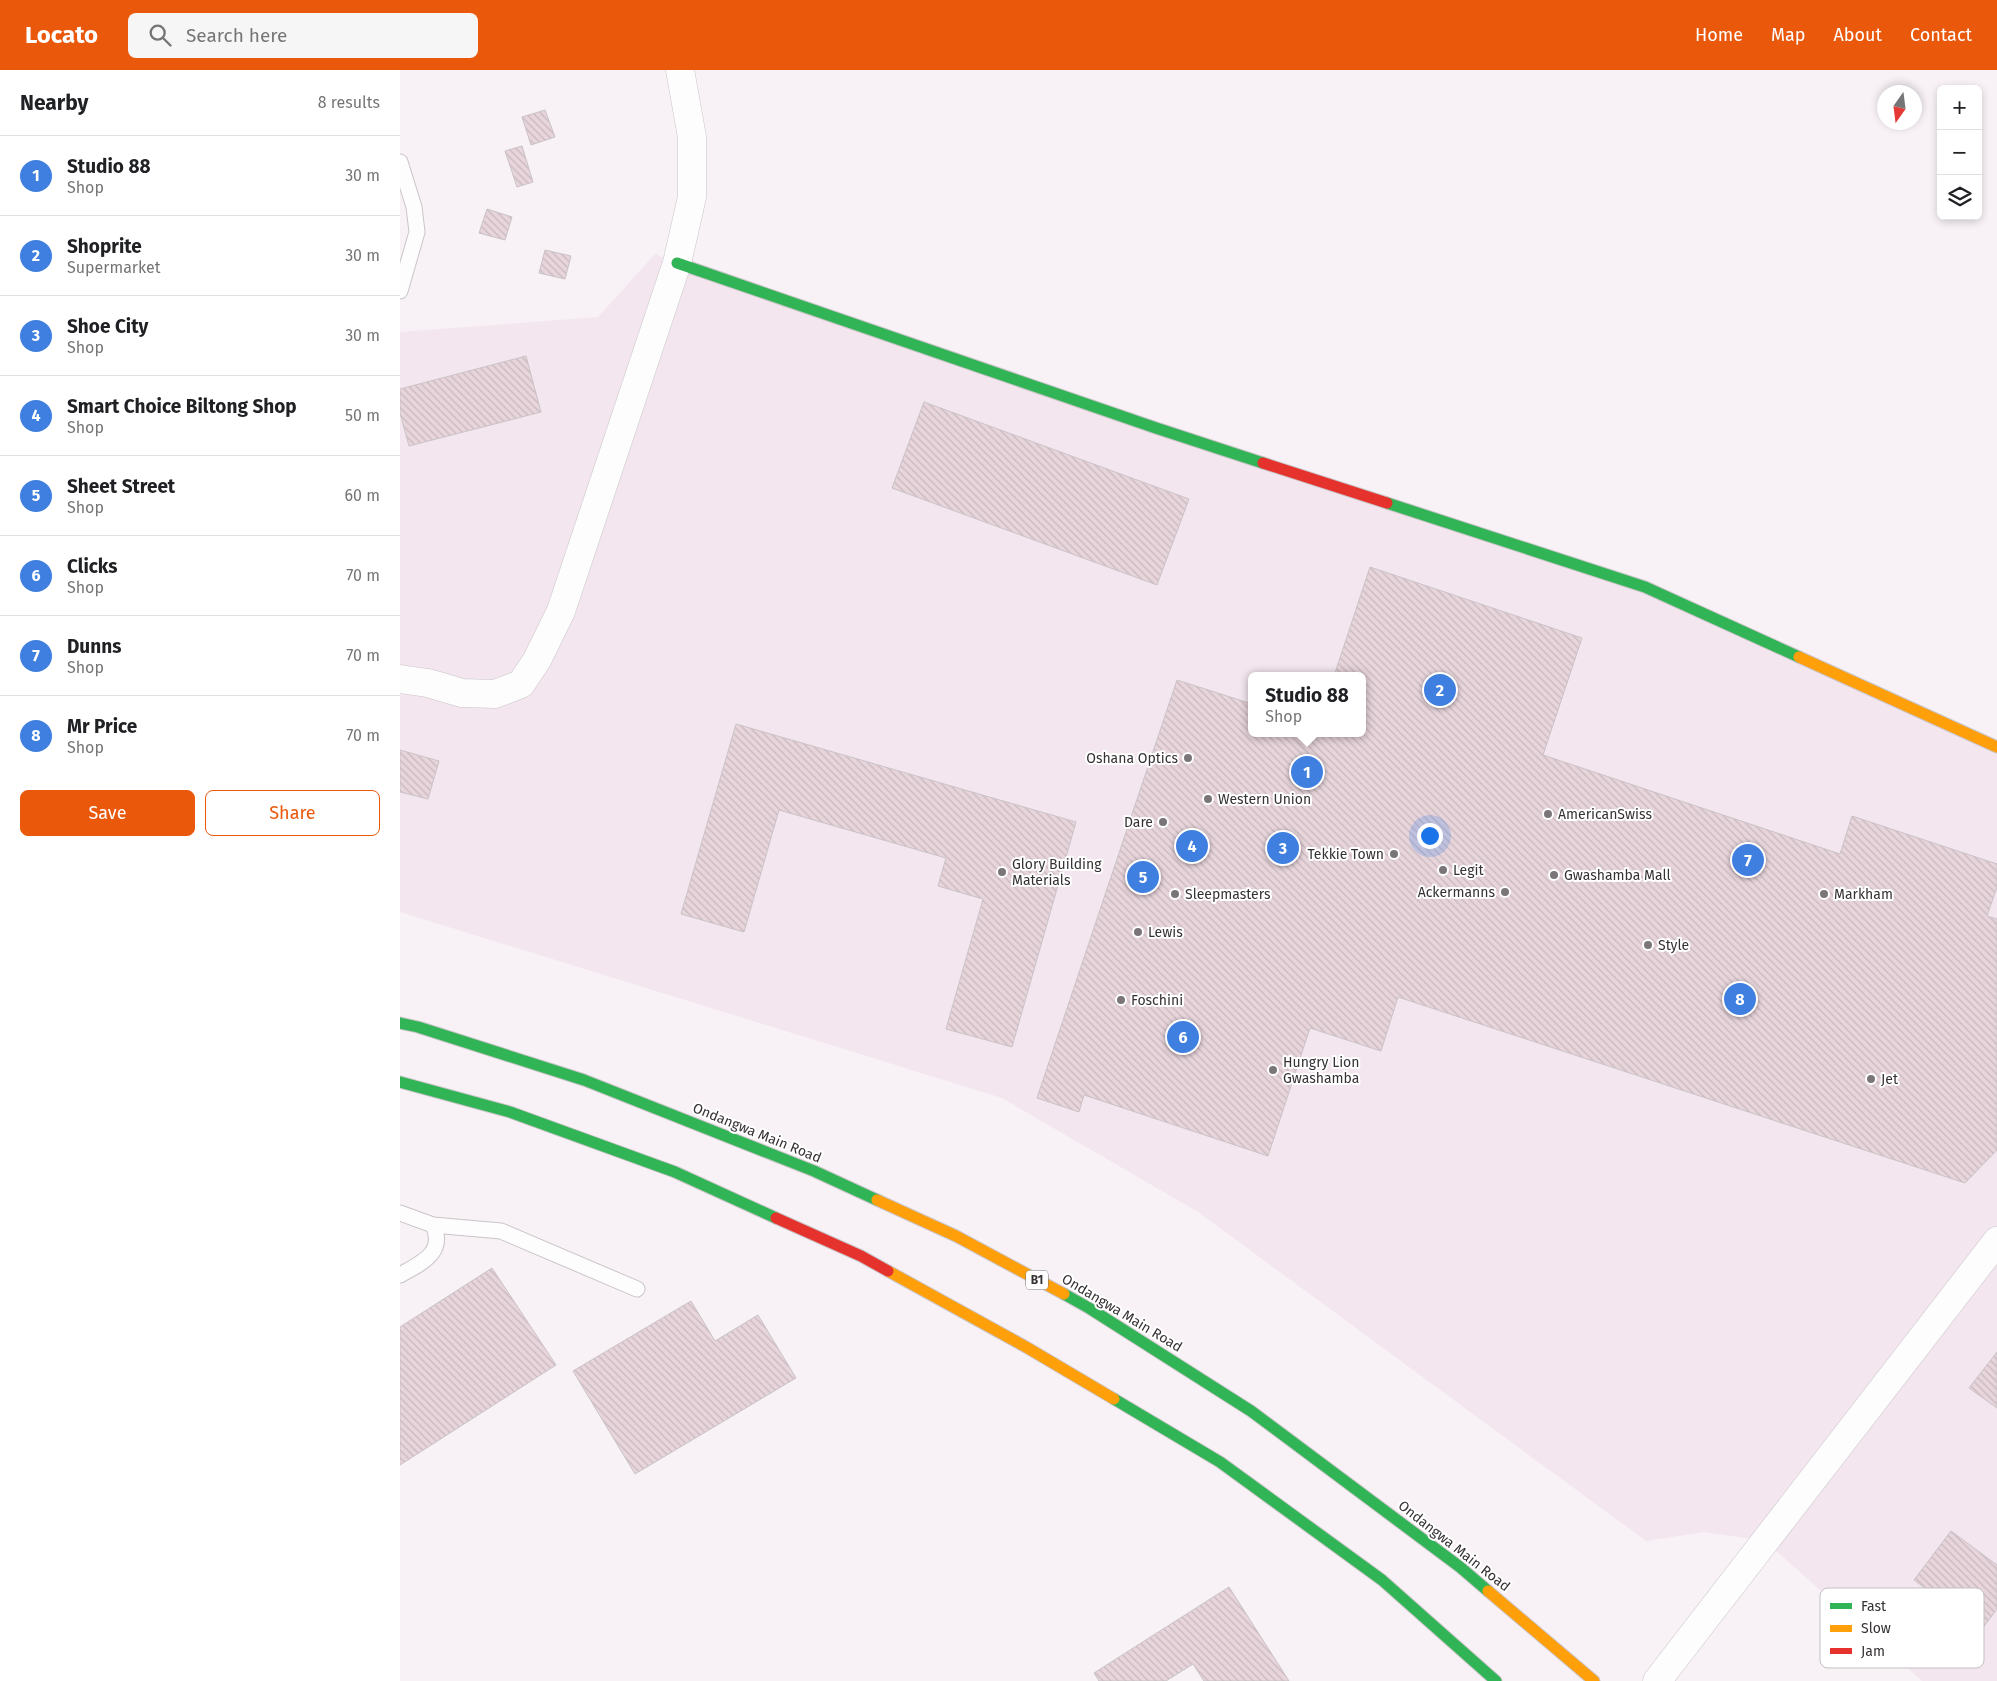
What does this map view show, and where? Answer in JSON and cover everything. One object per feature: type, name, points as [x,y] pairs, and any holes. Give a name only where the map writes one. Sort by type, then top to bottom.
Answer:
[{"type":"main road","points":[[677,263],[1156,428],[1645,587],[1997,746]]},
{"type":"main road","name":"Ondangwa Main Road","points":[[400,1023],[418,1027],[584,1080],[814,1171],[956,1236],[1089,1308],[1251,1411],[1460,1567],[1594,1681]]},
{"type":"main road","points":[[400,1082],[510,1112],[675,1172],[862,1256],[1026,1347],[1220,1462],[1382,1580],[1496,1681]]},
{"type":"street","points":[[400,679],[428,682],[462,694],[495,694],[521,684],[537,660],[561,611],[677,263],[692,197],[692,137],[680,70]]},
{"type":"street","points":[[1657,1681],[1997,1241]]},
{"type":"lane","points":[[400,162],[414,207],[417,232],[400,291]]},
{"type":"lane","points":[[400,1213],[433,1224],[500,1230],[637,1289]]},
{"type":"lane","points":[[400,1275],[430,1256],[436,1245],[438,1235],[433,1224]]},
{"type":"shaded area","points":[[655,254],[677,263],[1645,587],[1997,747],[1997,1681],[1922,1681],[1907,1668],[1984,1668],[1984,1588],[1820,1588],[1820,1590],[1765,1541],[1704,1532],[1646,1541],[1198,1212],[1002,1098],[400,912],[400,332],[598,317]]},
{"type":"building","points":[[545,110],[555,137],[531,145],[522,117]]},
{"type":"building","points":[[522,146],[533,182],[517,187],[505,151]]},
{"type":"building","points":[[487,209],[512,217],[505,240],[479,233]]},
{"type":"building","points":[[545,250],[571,256],[565,279],[539,273]]},
{"type":"building","points":[[526,356],[541,412],[409,446],[400,413],[400,389]]},
{"type":"building","points":[[924,402],[1189,499],[1157,585],[892,488]]},
{"type":"building","name":"Gwashamba Mall","points":[[1370,567],[1582,638],[1543,755],[1840,854],[1852,816],[1997,864],[1997,887],[1987,916],[1997,919],[1997,1150],[1965,1183],[1398,997],[1381,1051],[1310,1028],[1268,1156],[1084,1095],[1079,1112],[1037,1098],[1177,680],[1248,703],[1248,737],[1366,737],[1366,672],[1335,672]]},
{"type":"building","name":"Glory Building Materials","points":[[736,724],[1076,822],[1012,1047],[946,1029],[983,899],[938,886],[946,858],[779,810],[744,932],[681,914]]},
{"type":"building","points":[[400,750],[439,761],[428,799],[400,792]]},
{"type":"building","points":[[492,1268],[556,1365],[400,1465],[400,1327]]},
{"type":"building","points":[[691,1301],[715,1341],[758,1315],[796,1378],[635,1474],[573,1371]]},
{"type":"building","points":[[1997,1352],[1997,1408],[1969,1388]]},
{"type":"building","points":[[1951,1531],[1997,1565],[1997,1609],[1984,1626],[1984,1588],[1925,1588],[1914,1580]]},
{"type":"building","points":[[1229,1587],[1289,1681],[1204,1681],[1193,1664],[1166,1681],[1099,1681],[1094,1673]]},
{"type":"traffic: fast","points":[[677,263],[1263,463]]},
{"type":"traffic: fast","points":[[1387,503],[1645,587],[1799,657]]},
{"type":"traffic: fast","points":[[400,1023],[418,1027],[584,1080],[814,1171],[877,1200]]},
{"type":"traffic: fast","points":[[400,1082],[510,1112],[675,1172],[776,1218]]},
{"type":"traffic: fast","points":[[1064,1294],[1251,1411],[1460,1567],[1488,1591]]},
{"type":"traffic: fast","points":[[1114,1399],[1220,1462],[1382,1580],[1496,1681]]},
{"type":"traffic: slow","points":[[1799,657],[1997,747]]},
{"type":"traffic: slow","points":[[877,1200],[956,1236],[1064,1294]]},
{"type":"traffic: slow","points":[[888,1271],[1026,1347],[1114,1399]]},
{"type":"traffic: slow","points":[[1488,1591],[1594,1681]]},
{"type":"traffic: jam","points":[[1263,463],[1387,503]]},
{"type":"traffic: jam","points":[[776,1218],[861,1256],[888,1271]]},
{"type":"place","name":"Shoprite","points":[[1440,690]]},
{"type":"place","name":"Oshana Optics","points":[[1188,758]]},
{"type":"place","name":"Studio 88","points":[[1307,772]]},
{"type":"place","name":"Western Union","points":[[1208,799]]},
{"type":"place","name":"AmericanSwiss","points":[[1548,814]]},
{"type":"place","name":"Dare","points":[[1163,822]]},
{"type":"place","name":"Smart Choice Biltong Shop","points":[[1192,846]]},
{"type":"place","name":"Shoe City","points":[[1283,848]]},
{"type":"place","name":"Tekkie Town","points":[[1394,854]]},
{"type":"place","name":"Dunns","points":[[1748,860]]},
{"type":"place","name":"Legit","points":[[1443,870]]},
{"type":"place","name":"Glory Building Materials","points":[[1002,872]]},
{"type":"place","name":"Gwashamba Mall","points":[[1554,875]]},
{"type":"place","name":"Sheet Street","points":[[1143,877]]},
{"type":"place","name":"Ackermanns","points":[[1505,892]]},
{"type":"place","name":"Sleepmasters","points":[[1175,894]]},
{"type":"place","name":"Markham","points":[[1824,894]]},
{"type":"place","name":"Lewis","points":[[1138,932]]},
{"type":"place","name":"Style","points":[[1648,945]]},
{"type":"place","name":"Mr Price","points":[[1740,999]]},
{"type":"place","name":"Foschini","points":[[1121,1000]]},
{"type":"place","name":"Clicks","points":[[1183,1037]]},
{"type":"place","name":"Hungry Lion Gwashamba","points":[[1273,1070]]},
{"type":"place","name":"Jet","points":[[1871,1079]]}]
